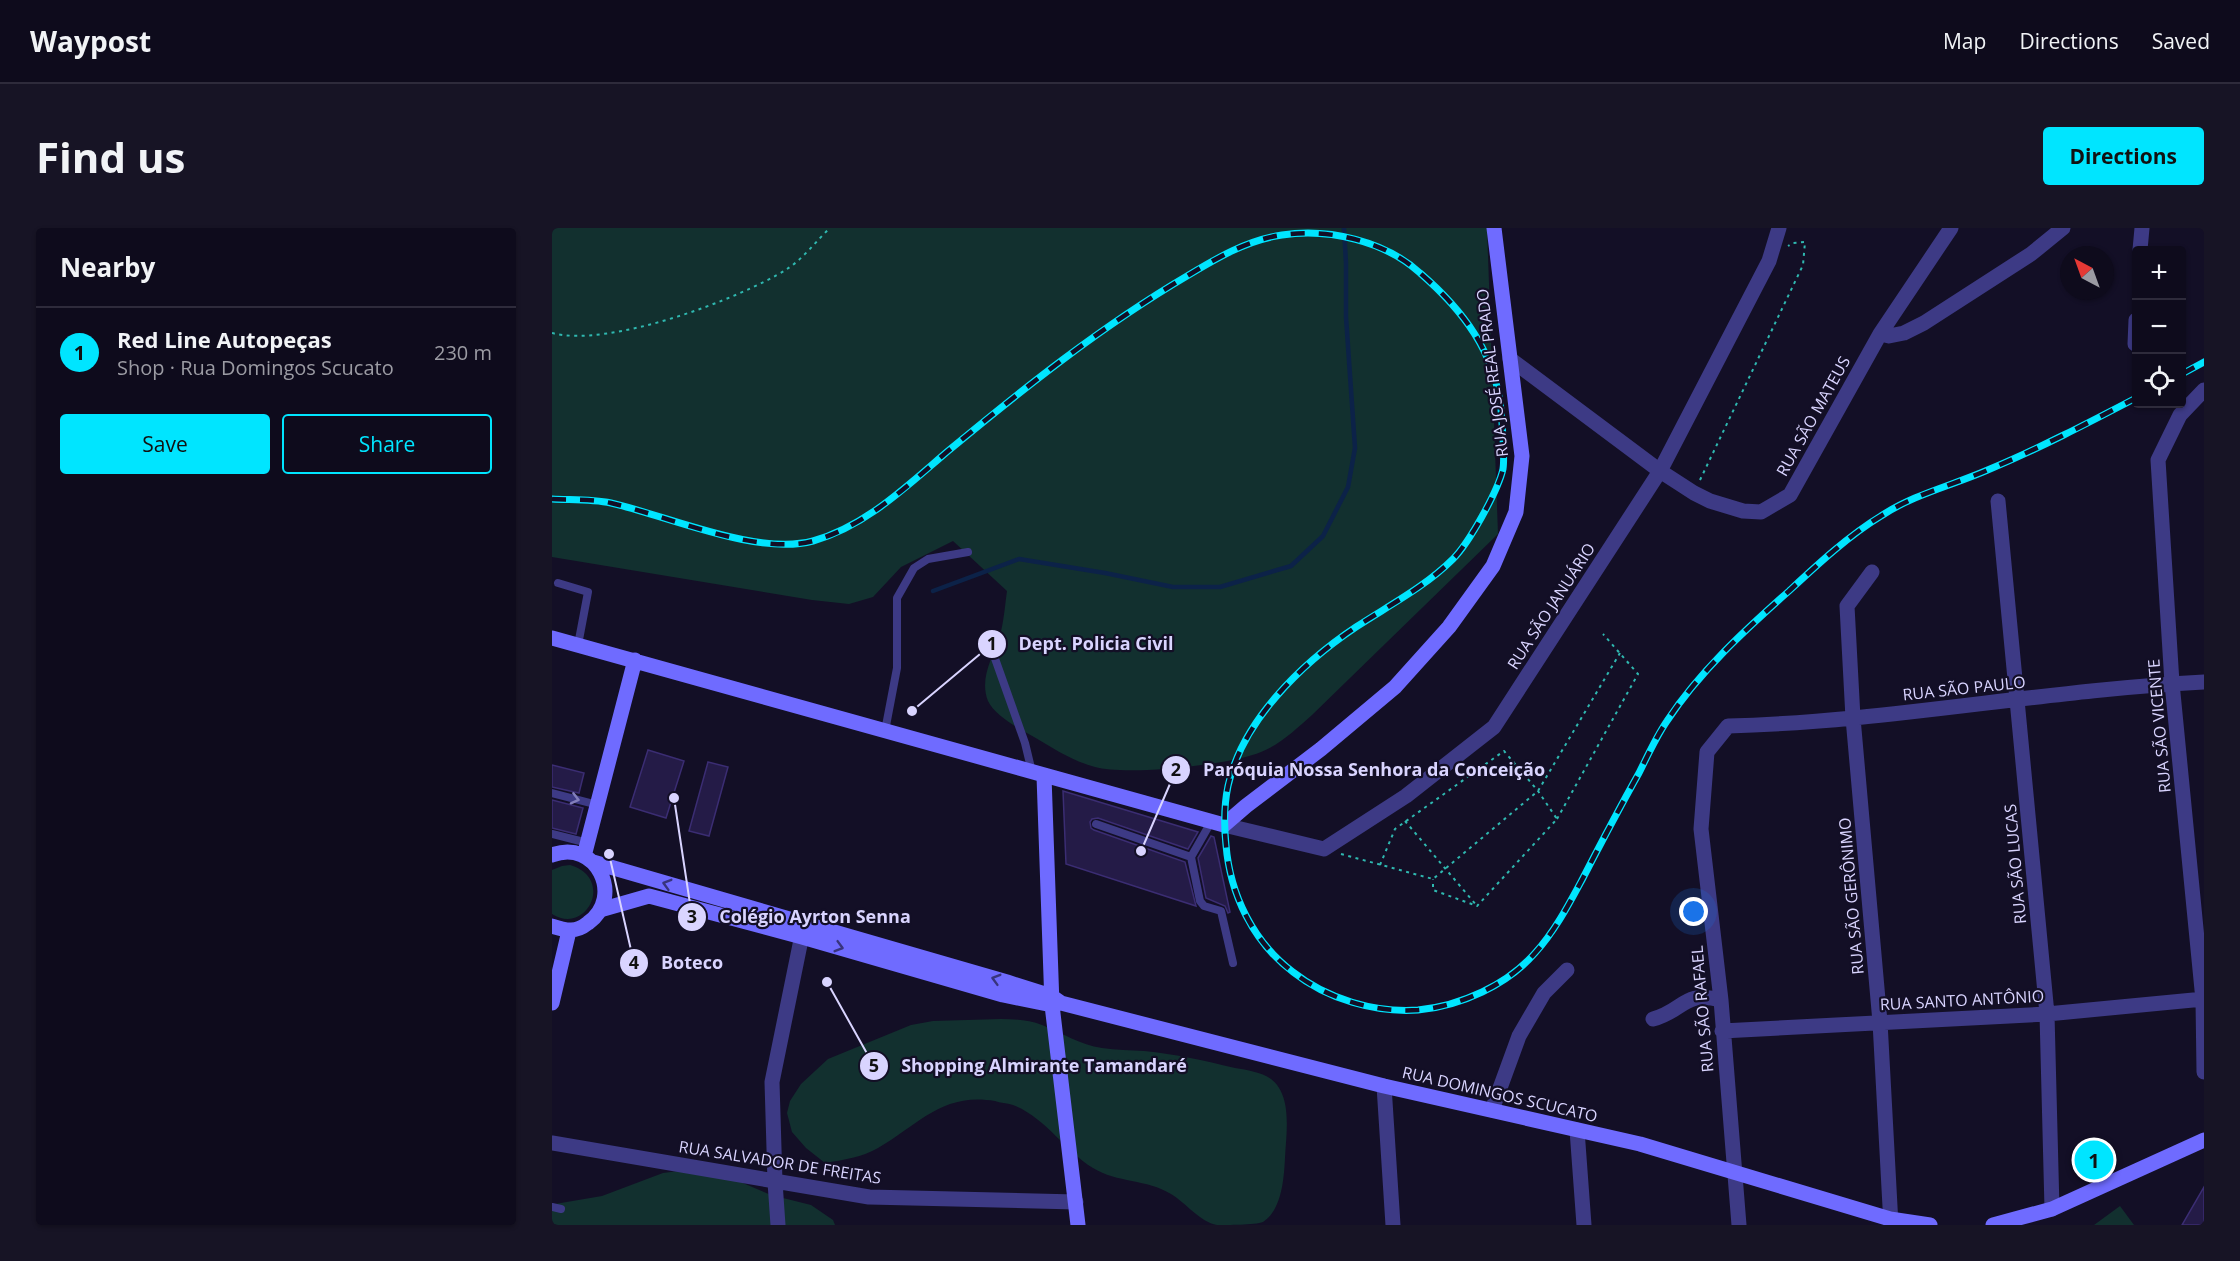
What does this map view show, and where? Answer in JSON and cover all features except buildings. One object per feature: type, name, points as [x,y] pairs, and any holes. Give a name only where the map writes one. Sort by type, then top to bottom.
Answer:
[{"type":"street","name":"RUA JOSÉ REAL PRADO","points":[[1218,823],[1246,806],[1322,749],[1395,687],[1449,627],[1493,566],[1516,512],[1522,456],[1494,228]]},
{"type":"street","name":"RUA SÃO JANUÁRIO","points":[[1324,849],[1406,796],[1494,727],[1660,471],[1769,261],[1779,228]]},
{"type":"street","name":"RUA SÃO MATEUS","points":[[1510,359],[1660,471],[1694,493],[1710,501],[1743,510],[1761,512],[1790,495],[1880,333],[1951,228]]},
{"type":"street","points":[[1880,333],[1889,336],[1904,333],[1924,323],[2031,254],[2063,228]]},
{"type":"street","points":[[2140,246],[2142,228]]},
{"type":"street","name":"RUA SÃO VICENTE","points":[[2204,390],[2181,415],[2158,460],[2172,683],[2203,1000],[2204,1072]]},
{"type":"street","name":"RUA SÃO LUCAS","points":[[1998,501],[2047,1014],[2053,1225]]},
{"type":"street","name":"RUA SÃO GERÔNIMO","points":[[1872,572],[1847,606],[1853,718],[1880,1022],[1890,1222]]},
{"type":"street","points":[[552,638],[1038,774],[1324,849]]},
{"type":"street","points":[[552,926],[569,931],[579,929],[600,910],[605,897],[605,884],[601,872],[588,853],[598,805],[636,660]]},
{"type":"street","name":"RUA SÃO PAULO","points":[[1728,726],[1780,725],[2172,683],[2204,682]]},
{"type":"street","name":"RUA SÃO RAFAEL","points":[[1728,726],[1707,752],[1701,829],[1721,1000],[1739,1225]]},
{"type":"street","points":[[1038,774],[1055,1002],[1078,1225]]},
{"type":"street","name":"RUA DOMINGOS SCUCATO","points":[[554,853],[588,853],[803,930]]},
{"type":"street","name":"RUA DOMINGOS SCUCATO","points":[[600,910],[649,896],[803,930],[1055,1002],[1383,1086],[1640,1144],[1890,1222],[1930,1225]]},
{"type":"street","points":[[778,1225],[772,1082],[803,930]]},
{"type":"street","points":[[552,1003],[569,931]]},
{"type":"street","points":[[1492,1110],[1519,1036],[1544,993],[1567,970]]},
{"type":"street","points":[[1653,1020],[1665,1015],[1690,998],[1706,996],[1721,1000]]},
{"type":"street","name":"RUA SANTO ANTÔNIO","points":[[1722,1031],[2047,1014],[2203,1000]]},
{"type":"street","points":[[1383,1086],[1393,1225]]},
{"type":"street","points":[[1577,1130],[1584,1225]]},
{"type":"street","points":[[1993,1225],[2052,1209],[2204,1140]]},
{"type":"street","name":"RUA SALVADOR DE FREITAS","points":[[552,1143],[869,1197],[1076,1203]]},
{"type":"lane","points":[[885,731],[897,669],[897,598],[914,568],[928,559],[968,552]]},
{"type":"lane","points":[[558,583],[588,592],[578,645]]},
{"type":"lane","points":[[987,636],[1024,743],[1038,774]]},
{"type":"lane","points":[[552,793],[598,805]]},
{"type":"lane","points":[[1191,857],[1218,823]]},
{"type":"lane","points":[[1096,824],[1191,857]]},
{"type":"lane","points":[[552,834],[588,853]]},
{"type":"lane","points":[[1191,857],[1200,901],[1204,906],[1221,911],[1233,963]]},
{"type":"path","points":[[552,333],[577,337],[619,331],[667,320],[706,307],[747,290],[788,268],[830,228]]},
{"type":"path","points":[[1694,493],[1803,265],[1805,242],[1793,243],[1769,261]]},
{"type":"path","points":[[1478,906],[1557,819],[1638,674],[1603,634]]},
{"type":"path","points":[[1433,879],[1538,791],[1620,652]]},
{"type":"path","points":[[1380,865],[1395,829],[1503,751],[1538,791],[1557,819]]},
{"type":"path","points":[[1405,821],[1478,906]]},
{"type":"path","points":[[1324,849],[1433,879]]},
{"type":"path","points":[[1433,879],[1433,890],[1478,906]]},
{"type":"green space","points":[[552,228],[1487,228],[1498,534],[1312,715],[1275,745],[1246,757],[1203,765],[1153,770],[1095,767],[1064,754],[1015,726],[991,707],[986,692],[986,676],[1000,635],[1007,591],[953,541],[901,567],[873,597],[849,604],[812,600],[552,557]]},
{"type":"green space","points":[[570,865],[584,872],[591,881],[593,892],[591,903],[585,912],[565,919],[552,914],[552,870]]},
{"type":"green space","points":[[1001,1019],[1037,1023],[1079,1042],[1094,1046],[1179,1056],[1254,1072],[1271,1079],[1283,1095],[1287,1116],[1281,1193],[1269,1217],[1259,1223],[1217,1225],[1211,1223],[1162,1189],[1102,1173],[1093,1168],[1035,1117],[1013,1105],[995,1101],[977,1099],[946,1106],[932,1112],[893,1139],[866,1154],[825,1163],[806,1148],[792,1132],[787,1113],[790,1101],[801,1084],[828,1059],[911,1025],[933,1021]]},
{"type":"green space","points":[[695,1169],[724,1175],[771,1195],[811,1205],[833,1220],[835,1225],[552,1225],[552,1205],[602,1196],[663,1173]]},
{"type":"green space","points":[[2120,1206],[2134,1225],[2094,1225]]},
{"type":"waterway","points":[[933,591],[1019,559],[1173,587],[1220,587],[1291,566],[1323,536],[1348,487],[1355,448],[1346,317],[1344,228]]},
{"type":"railway","points":[[552,499],[611,503],[740,539],[791,544],[813,541],[851,526],[885,504],[1005,404],[1094,337],[1155,295],[1233,251],[1269,237],[1318,233],[1356,239],[1406,262],[1436,287],[1463,317],[1492,369],[1498,389],[1504,448],[1500,479],[1482,516],[1453,559],[1418,587],[1356,627],[1315,658],[1295,676],[1260,717],[1235,762],[1228,786],[1225,830],[1228,863],[1238,899],[1255,932],[1279,960],[1306,982],[1336,997],[1385,1009],[1418,1010],[1450,1004],[1482,992],[1511,975],[1535,953],[1567,907],[1663,727],[1680,703],[1708,669],[1740,636],[1833,551],[1894,508],[2009,461],[2132,400]]},
{"type":"railway","points":[[2186,372],[2204,362]]},
{"type":"place","name":"Dept. Policia Civil","points":[[912,711]]},
{"type":"place","name":"Colégio Ayrton Senna","points":[[674,798]]},
{"type":"place","name":"Paróquia Nossa Senhora da Conceição","points":[[1141,851]]},
{"type":"place","name":"Boteco","points":[[609,854]]},
{"type":"place","name":"Shopping Almirante Tamandaré","points":[[827,982]]},
{"type":"place","name":"Red Line Autopeças","points":[[2094,1160]]}]
